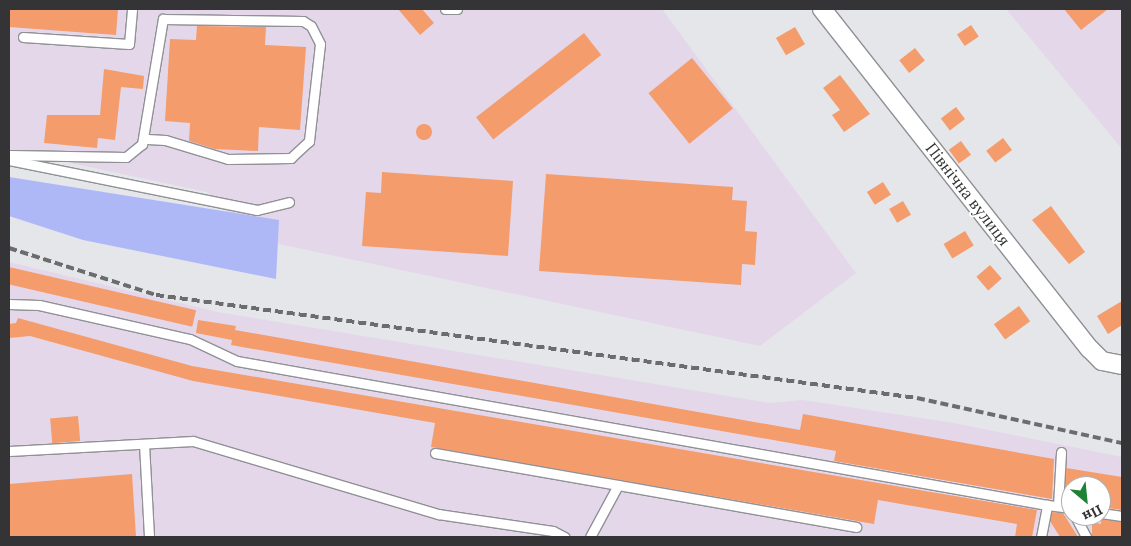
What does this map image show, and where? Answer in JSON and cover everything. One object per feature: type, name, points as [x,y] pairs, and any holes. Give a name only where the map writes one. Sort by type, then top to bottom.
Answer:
[{"type":"street","name":"Північна вулиця","points":[[822,9],[1090,349],[1102,361],[1122,365]]},
{"type":"lane","points":[[23,37],[129,44],[132,9]]},
{"type":"lane","points":[[445,9],[449,12],[457,9]]},
{"type":"lane","points":[[9,155],[126,157],[143,139],[162,19],[303,21],[311,26],[320,44],[309,142],[291,158],[228,159],[165,140],[143,139]]},
{"type":"lane","points":[[9,160],[257,210],[288,202]]},
{"type":"lane","points":[[9,304],[39,305],[190,339],[237,361],[1061,506]]},
{"type":"lane","points":[[9,451],[194,441],[438,514],[553,531],[564,537]]},
{"type":"lane","points":[[144,444],[149,537]]},
{"type":"lane","points":[[1058,506],[1061,452]]},
{"type":"lane","points":[[435,454],[856,527]]},
{"type":"lane","points":[[590,537],[618,485]]},
{"type":"lane","points":[[1041,537],[1047,505]]},
{"type":"shaded area","points":[[9,9],[662,9],[856,273],[760,346],[255,239],[207,192],[9,150]]},
{"type":"shaded area","points":[[1006,9],[1122,9],[1122,149]]},
{"type":"shaded area","points":[[9,177],[279,220],[276,279],[83,240],[9,216]]},
{"type":"shaded area","points":[[9,262],[218,312],[770,403],[803,400],[954,423],[1122,457],[1122,537],[9,537]]},
{"type":"building","points":[[10,9],[118,9],[116,35],[9,27]]},
{"type":"building","points":[[398,9],[422,9],[434,23],[420,35]]},
{"type":"building","points":[[1064,9],[1108,9],[1081,30]]},
{"type":"building","points":[[971,25],[979,37],[965,46],[957,35]]},
{"type":"building","points":[[197,26],[266,27],[265,45],[306,47],[300,130],[259,127],[258,151],[215,149],[189,141],[190,123],[165,121],[170,39],[196,40]]},
{"type":"building","points":[[795,27],[805,44],[786,55],[776,38]]},
{"type":"building","points":[[584,33],[601,55],[493,139],[476,117]]},
{"type":"building","points":[[915,48],[925,61],[909,73],[899,60]]},
{"type":"building","points":[[692,58],[733,109],[689,144],[648,93]]},
{"type":"building","points":[[104,69],[144,76],[143,89],[121,87],[115,140],[98,138],[97,148],[44,143],[47,115],[100,115]]},
{"type":"building","points":[[840,75],[870,114],[844,132],[832,115],[840,110],[823,88]]},
{"type":"building","points":[[956,107],[965,119],[950,130],[941,118]]},
{"type":"building","points":[[424,124],[432,132],[424,140],[416,132]]},
{"type":"building","points":[[1003,138],[1012,150],[995,163],[986,151]]},
{"type":"building","points":[[961,141],[971,155],[959,164],[949,150]]},
{"type":"building","points":[[382,172],[513,181],[508,256],[362,246],[366,192],[381,193]]},
{"type":"building","points":[[546,174],[733,187],[732,200],[747,201],[745,231],[757,232],[755,265],[742,264],[741,285],[539,271]]},
{"type":"building","points":[[883,182],[891,195],[875,205],[867,192]]},
{"type":"building","points":[[903,201],[911,215],[897,223],[889,209]]},
{"type":"building","points":[[1051,206],[1085,252],[1069,264],[1032,220]]},
{"type":"building","points":[[965,231],[974,246],[952,258],[944,244]]},
{"type":"building","points":[[990,265],[1002,279],[988,290],[976,277]]},
{"type":"building","points":[[9,267],[196,310],[192,327],[9,284]]},
{"type":"building","points":[[1122,301],[1122,325],[1108,334],[1097,316]]},
{"type":"building","points":[[1019,306],[1030,321],[1005,340],[994,324]]},
{"type":"building","points":[[18,318],[192,366],[1037,510],[1032,537],[1015,537],[1017,524],[878,500],[874,524],[431,447],[435,423],[193,381],[30,336],[9,338],[9,324],[16,323]]},
{"type":"building","points":[[198,320],[236,326],[235,330],[800,430],[803,414],[1054,459],[1052,499],[834,461],[836,451],[231,345],[232,340],[196,333]]},
{"type":"building","points":[[78,416],[80,441],[52,443],[50,418]]},
{"type":"building","points":[[1066,468],[1122,477],[1122,510],[1111,508],[1111,476],[1066,476]]},
{"type":"building","points":[[132,474],[136,537],[9,537],[9,484]]},
{"type":"building","points":[[1052,512],[1061,513],[1061,526],[1071,526],[1078,537],[1060,537],[1050,521]]},
{"type":"building","points":[[1111,520],[1122,522],[1122,537],[1092,536],[1092,526],[1111,526]]},
{"type":"railway","points":[[9,248],[156,295],[917,398],[1122,443]]}]
